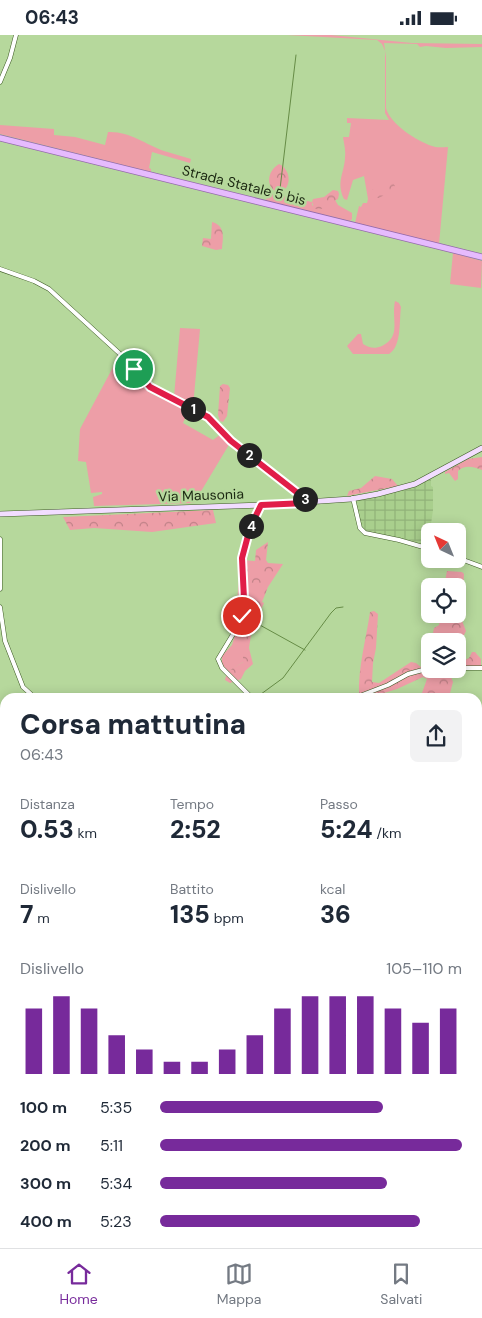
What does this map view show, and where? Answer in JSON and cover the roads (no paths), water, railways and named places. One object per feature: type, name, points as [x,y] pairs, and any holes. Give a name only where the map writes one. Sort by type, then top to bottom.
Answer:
[{"type":"main road","name":"Strada Statale 5 bis","points":[[0,138],[482,257]]},
{"type":"main road","name":"Via Mausonia","points":[[0,514],[261,505],[353,499],[415,484],[482,448]]},
{"type":"street","points":[[0,82],[10,58],[16,35]]},
{"type":"street","points":[[0,269],[34,281],[49,289],[119,353],[150,387],[208,417],[231,441],[303,495],[306,503]]},
{"type":"street","points":[[353,499],[360,528],[365,533],[421,546]]},
{"type":"street","points":[[247,693],[222,668],[218,659],[242,616],[244,599],[242,558],[250,528],[261,505]]},
{"type":"street","points":[[0,539],[0,589]]},
{"type":"street","points":[[466,562],[482,567]]},
{"type":"street","points":[[0,607],[5,641],[23,687],[30,693]]},
{"type":"street","points":[[466,668],[482,668]]},
{"type":"street","points":[[368,693],[408,674],[421,670]]},
{"type":"waterway","points":[[280,189],[296,55]]},
{"type":"waterway","points":[[262,693],[283,678],[331,613],[336,608],[343,607]]},
{"type":"waterway","points":[[258,624],[305,650]]}]
